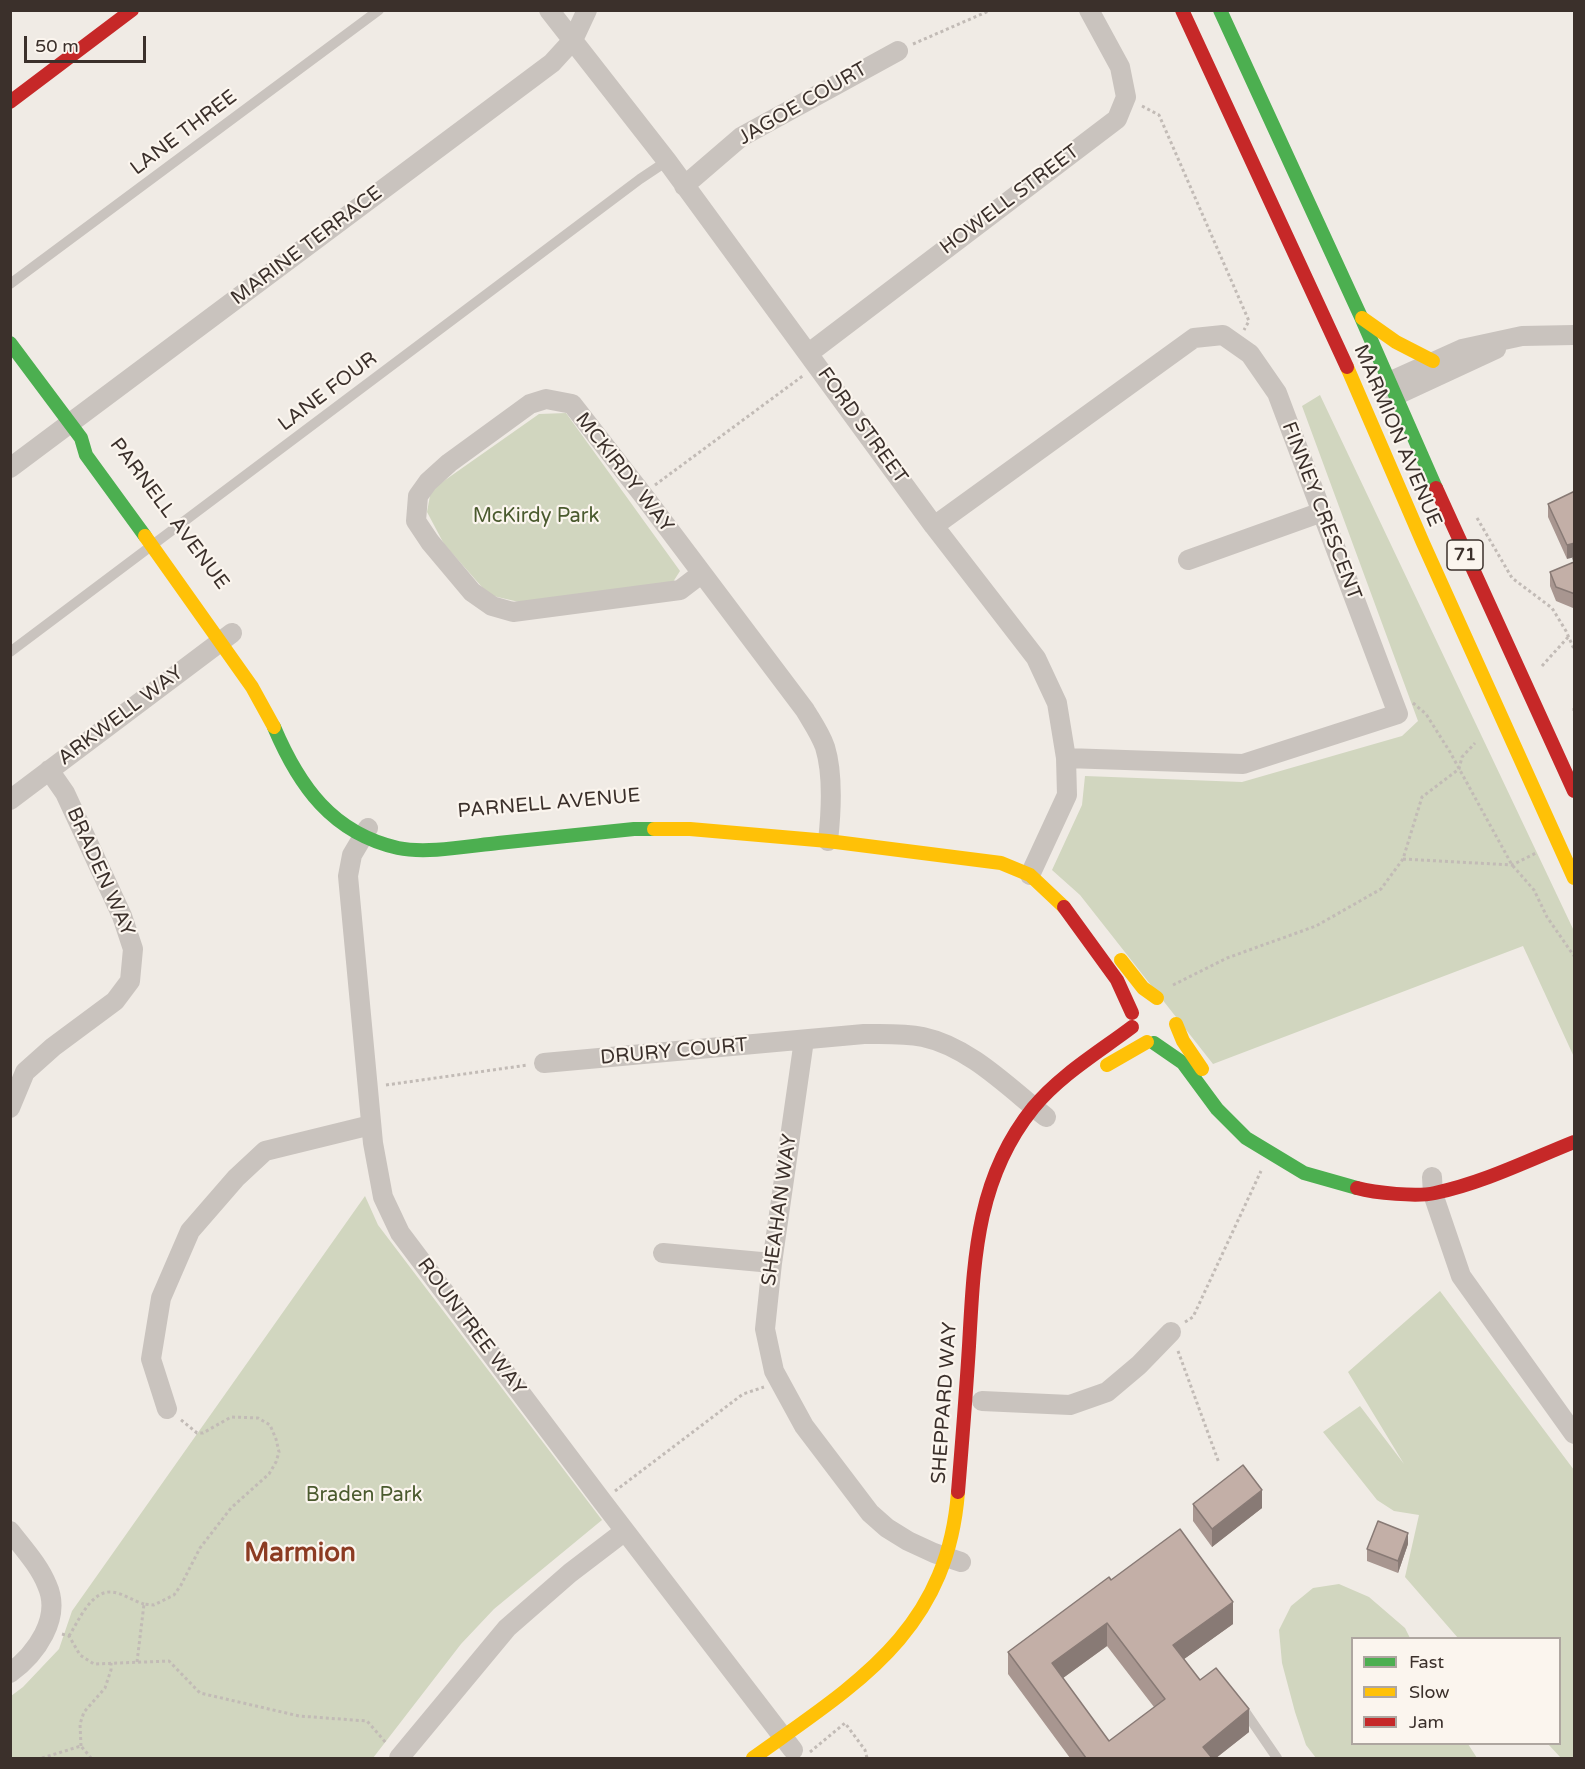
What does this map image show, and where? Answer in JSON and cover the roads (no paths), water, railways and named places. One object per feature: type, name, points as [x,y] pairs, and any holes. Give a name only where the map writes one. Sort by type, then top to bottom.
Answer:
[{"type":"main road","points":[[10,102],[132,10]]},
{"type":"main road","name":"MARMION AVENUE","points":[[1182,10],[1363,402],[1423,543],[1575,878]]},
{"type":"main road","name":"MARMION AVENUE","points":[[1220,10],[1361,317],[1468,562],[1575,791]]},
{"type":"main road","points":[[1361,317],[1398,345],[1413,354],[1433,361]]},
{"type":"main road","name":"PARNELL AVENUE","points":[[10,343],[75,430],[86,455],[153,546],[229,634],[285,753],[310,793],[334,818],[400,848],[439,849],[634,829],[830,831],[1036,868]]},
{"type":"main road","name":"PARNELL AVENUE","points":[[75,430],[96,446]]},
{"type":"main road","name":"PARNELL AVENUE","points":[[259,673],[309,771],[321,787],[365,832],[404,835]]},
{"type":"main road","points":[[685,815],[706,817]]},
{"type":"main road","name":"PARNELL AVENUE","points":[[998,848],[1036,868],[1117,980],[1140,1038],[1151,1042],[1183,1063],[1217,1109],[1246,1138],[1269,1153],[1304,1173],[1341,1184],[1389,1193],[1483,1164]]},
{"type":"main road","points":[[1117,953],[1143,988],[1169,1009],[1183,1041],[1213,1084],[1229,1101]]},
{"type":"main road","points":[[1132,1020],[1135,1008],[1145,1000],[1169,1009]]},
{"type":"main road","points":[[1092,1075],[1129,1051],[1168,1037],[1169,1009]]},
{"type":"main road","name":"SHEPPARD WAY","points":[[753,1758],[792,1749],[849,1688],[879,1663],[901,1640],[936,1583],[957,1561],[953,1533],[958,1494],[976,1239],[993,1176],[1005,1150],[1043,1115],[1051,1090],[1132,1020]]},
{"type":"main road","points":[[1272,1137],[1298,1153]]},
{"type":"main road","name":"PARNELL AVENUE","points":[[1435,1180],[1473,1182],[1575,1142]]},
{"type":"main road","points":[[986,1287],[992,1233],[1000,1196],[1023,1149]]},
{"type":"main road","points":[[1328,1166],[1355,1173]]},
{"type":"street","name":"FORD STREET","points":[[549,10],[667,161],[934,526],[1036,658],[1057,703],[1066,758],[1067,795],[1036,868]]},
{"type":"street","name":"MARINE TERRACE","points":[[10,468],[75,430],[552,63],[573,40],[587,10]]},
{"type":"street","name":"HOWELL STREET","points":[[813,359],[1117,119],[1125,97],[1120,67],[1089,10]]},
{"type":"street","name":"JAGOE COURT","points":[[684,186],[741,137],[898,51]]},
{"type":"street","name":"FINNEY CRESCENT","points":[[934,526],[1194,338],[1223,335],[1250,354],[1277,393],[1398,714],[1244,764],[1066,758]]},
{"type":"street","points":[[1392,389],[1433,361],[1462,349],[1522,336],[1574,335]]},
{"type":"street","points":[[1363,402],[1522,336]]},
{"type":"street","name":"MCKIRDY WAY","points":[[701,574],[680,590],[513,612],[492,606],[472,592],[430,542],[416,521],[418,496],[428,482],[442,469],[530,404],[546,399],[572,404],[643,495],[818,730],[829,765],[830,831]]},
{"type":"street","points":[[1188,560],[1322,512]]},
{"type":"street","name":"ARKWELL WAY","points":[[10,800],[229,634]]},
{"type":"street","name":"BRADEN WAY","points":[[10,1108],[25,1072],[53,1047],[115,1000],[130,981],[133,950],[122,916],[65,793],[49,770]]},
{"type":"street","name":"ROUNTREE WAY","points":[[365,832],[352,855],[348,876],[370,1125],[383,1197],[400,1233],[792,1749]]},
{"type":"street","points":[[804,1040],[897,1033],[925,1038],[971,1058],[1043,1115]]},
{"type":"street","name":"DRURY COURT","points":[[544,1063],[804,1040]]},
{"type":"street","name":"SHEAHAN WAY","points":[[804,1040],[772,1263],[765,1329],[774,1371],[804,1426],[870,1512],[887,1528],[908,1541],[957,1561]]},
{"type":"street","points":[[167,1409],[151,1359],[161,1298],[190,1232],[236,1178],[265,1151],[370,1125]]},
{"type":"street","points":[[1435,1180],[1461,1276],[1575,1434]]},
{"type":"street","points":[[663,1253],[772,1263]]},
{"type":"street","points":[[982,1401],[1071,1405],[1107,1392],[1139,1365],[1171,1332]]},
{"type":"street","points":[[10,1531],[33,1561],[48,1586],[51,1605],[47,1626],[36,1649],[10,1673]]},
{"type":"street","points":[[399,1758],[507,1628],[570,1573],[625,1531]]},
{"type":"lane","name":"LANE THREE","points":[[10,284],[379,10]]},
{"type":"lane","name":"LANE FOUR","points":[[10,652],[667,161]]},
{"type":"lane","points":[[1233,1694],[1277,1758]]},
{"type":"district","name":"Marmion","points":[[300,1554]]},
{"type":"park label","name":"McKirdy Park","points":[[536,517]]},
{"type":"park label","name":"Braden Park","points":[[364,1496]]}]
